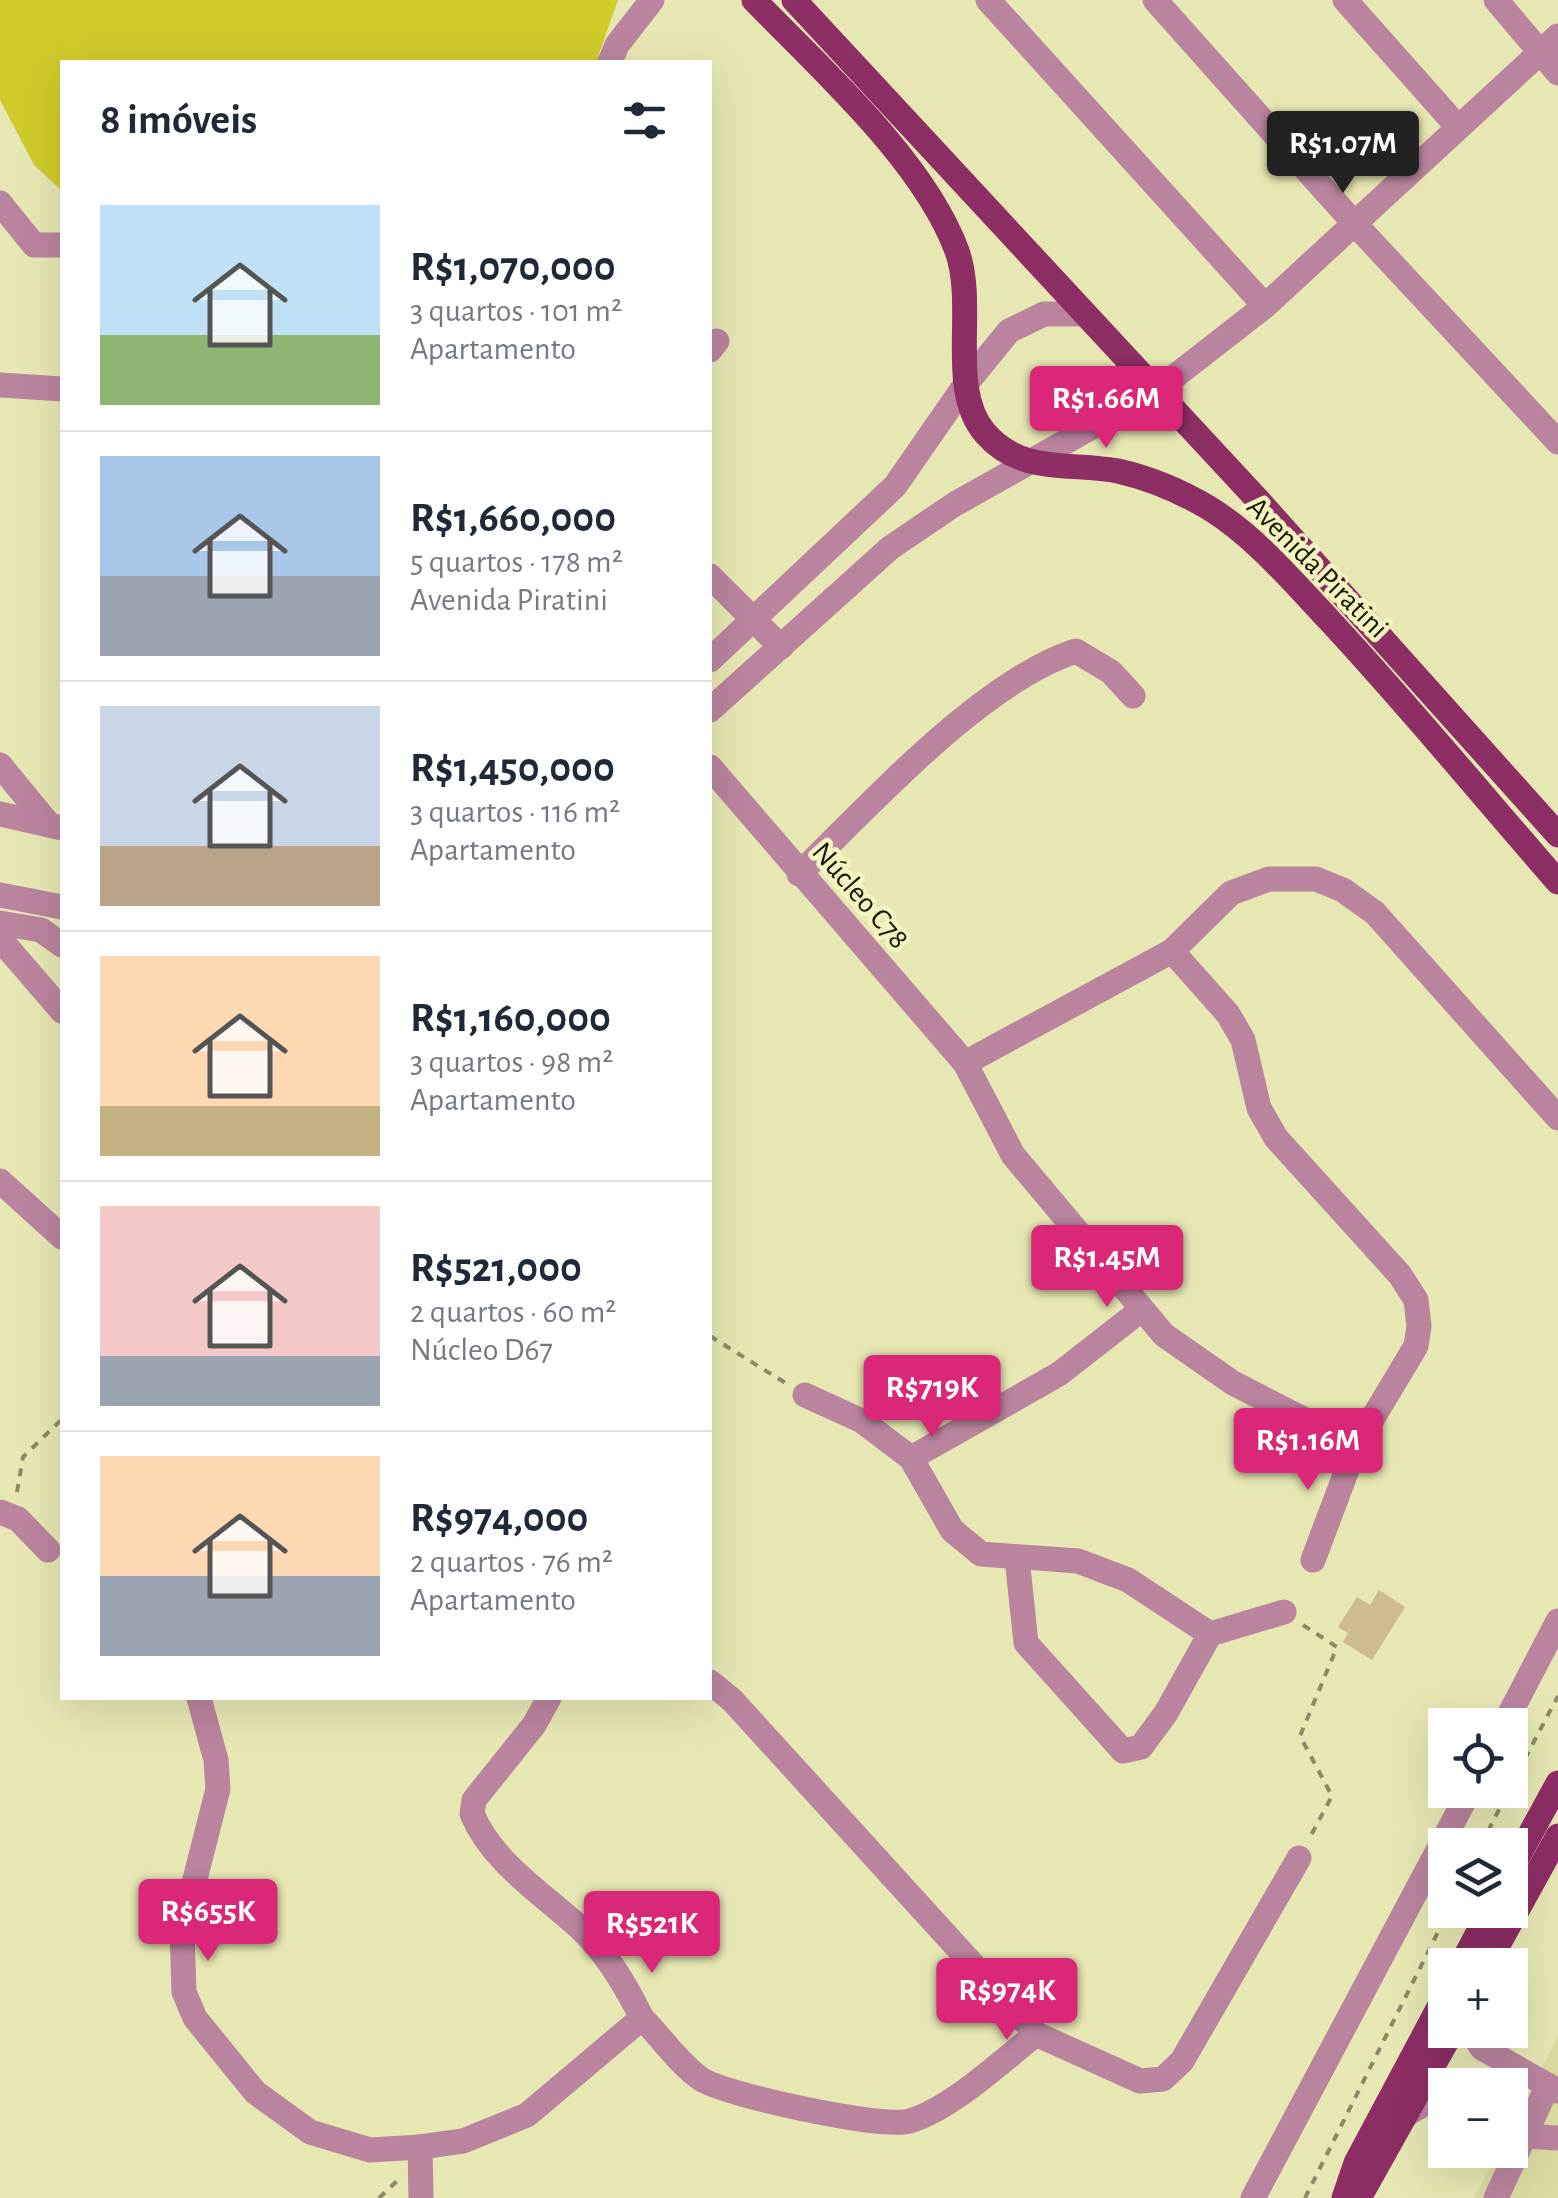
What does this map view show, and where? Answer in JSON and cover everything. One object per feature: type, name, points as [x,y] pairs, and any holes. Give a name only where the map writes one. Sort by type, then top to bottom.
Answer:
[{"type":"main road","name":"Avenida Piratini","points":[[754,0],[904,161],[940,210],[966,280],[965,385],[972,412],[984,433],[1029,463],[1117,471],[1156,483],[1209,508],[1242,531],[1396,693],[1558,882]]},
{"type":"main road","name":"Avenida Piratini","points":[[794,0],[1156,391],[1558,835]]},
{"type":"main road","points":[[1528,1838],[1558,1782]]},
{"type":"main road","points":[[1496,1948],[1558,1836]]},
{"type":"main road","points":[[1344,2198],[1356,2162],[1428,2028]]},
{"type":"main road","points":[[1359,2198],[1443,2048]]},
{"type":"street","points":[[611,60],[617,45],[652,0]]},
{"type":"street","points":[[988,0],[1265,306]]},
{"type":"street","points":[[1155,0],[1354,224],[1558,442]]},
{"type":"street","points":[[1345,0],[1457,126]]},
{"type":"street","points":[[1496,0],[1550,43],[1558,74]]},
{"type":"street","points":[[712,708],[890,548],[955,504],[1156,391],[1265,306],[1550,43]]},
{"type":"street","points":[[0,202],[34,245],[60,246]]},
{"type":"street","points":[[712,658],[895,486],[994,346],[1026,320],[1044,314],[1085,314]]},
{"type":"street","points":[[0,385],[60,389]]},
{"type":"street","points":[[712,578],[781,647]]},
{"type":"street","points":[[798,874],[888,787],[984,704],[1052,659],[1076,651],[1089,656],[1133,696]]},
{"type":"street","points":[[0,765],[54,825]]},
{"type":"street","name":"Núcleo C78","points":[[712,769],[798,874],[965,1063],[1012,1154],[1141,1310],[1208,1368],[1356,1446]]},
{"type":"street","points":[[0,814],[54,825]]},
{"type":"street","points":[[965,1063],[1172,950],[1232,894],[1269,879],[1316,879],[1343,890],[1375,912],[1558,1118]]},
{"type":"street","points":[[0,895],[60,907]]},
{"type":"street","points":[[0,923],[41,930],[60,944]]},
{"type":"street","points":[[0,939],[60,1009]]},
{"type":"street","points":[[1172,950],[1228,1014],[1244,1040],[1259,1108],[1276,1138],[1400,1275],[1416,1300],[1420,1326],[1416,1346],[1356,1446],[1313,1560]]},
{"type":"street","points":[[0,1181],[60,1235]]},
{"type":"street","points":[[911,1458],[1059,1374],[1141,1310]]},
{"type":"street","points":[[805,1395],[862,1422],[911,1458],[952,1530],[981,1554],[1078,1562],[1128,1580],[1210,1634]]},
{"type":"street","points":[[1,1512],[18,1520],[48,1550]]},
{"type":"street","points":[[1018,1558],[1026,1643],[1122,1751],[1141,1747],[1166,1713],[1210,1634],[1284,1612]]},
{"type":"street","points":[[1513,1708],[1558,1621]]},
{"type":"street","points":[[712,1684],[732,1700],[1036,2034],[1140,2081],[1163,2079],[1182,2061],[1299,1858]]},
{"type":"street","points":[[200,1700],[210,1733],[218,1789],[182,1930],[184,1992],[195,2018],[255,2092],[310,2132],[370,2150],[462,2140],[526,2115],[642,2018]]},
{"type":"street","points":[[549,1700],[534,1726],[474,1800],[472,1814],[532,1891],[580,1928],[625,1983],[642,2018],[702,2079],[730,2090],[876,2124],[911,2121],[972,2084],[1036,2034]]},
{"type":"street","points":[[1253,2198],[1460,1808]]},
{"type":"street","points":[[1482,2048],[1553,2088],[1528,2119]]},
{"type":"street","points":[[1407,2114],[1428,2102]]},
{"type":"street","points":[[1528,2134],[1558,2138]]},
{"type":"street","points":[[420,2147],[421,2198]]},
{"type":"street","points":[[1496,2198],[1506,2168]]},
{"type":"path","points":[[712,1337],[805,1395]]},
{"type":"path","points":[[1,1512],[21,1487],[23,1457],[60,1421]]},
{"type":"path","points":[[1284,1612],[1337,1647],[1300,1736],[1332,1796],[1299,1858]]},
{"type":"path","points":[[1528,1753],[1558,1696]]},
{"type":"path","points":[[1304,2198],[1439,1928]]},
{"type":"shaded area","points":[[0,0],[618,0],[599,54],[601,60],[60,60],[60,189],[34,165],[0,100]]},
{"type":"shaded area","points":[[1558,2036],[1558,2198],[1474,2198],[1490,2168],[1528,2168],[1528,2094]]},
{"type":"building","points":[[1379,1590],[1405,1607],[1372,1660],[1343,1642],[1348,1633],[1338,1627],[1357,1597],[1370,1605]]}]
